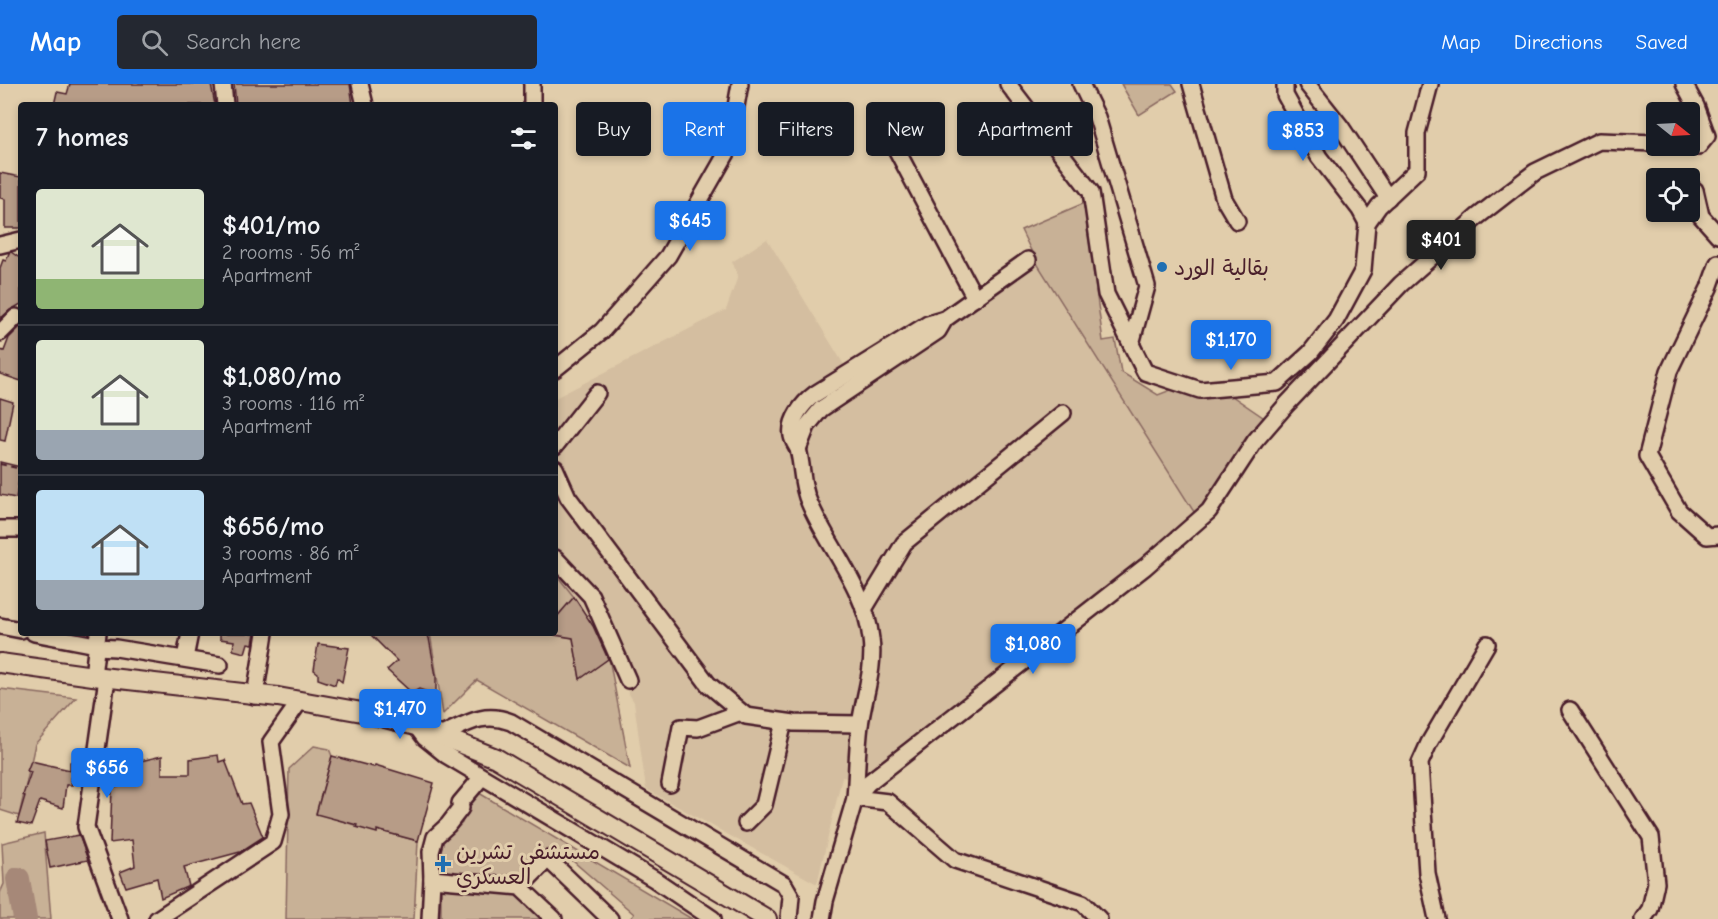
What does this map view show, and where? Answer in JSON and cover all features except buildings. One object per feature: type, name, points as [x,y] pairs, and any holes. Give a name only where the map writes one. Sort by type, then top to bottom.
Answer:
[{"type":"main road","points":[[0,663],[300,701],[362,712],[416,726],[496,758],[767,919]]},
{"type":"street","points":[[223,84],[225,102]]},
{"type":"street","points":[[360,84],[364,102]]},
{"type":"street","points":[[532,84],[532,102]]},
{"type":"street","points":[[558,367],[602,331],[668,256],[728,151],[740,84]]},
{"type":"street","points":[[1008,84],[1091,192],[1106,294],[1145,372],[1200,390],[1277,383],[1310,353],[1336,320],[1363,270],[1367,223],[1360,210],[1319,158],[1285,95],[1285,84]]},
{"type":"street","points":[[1081,84],[1097,117],[1148,286],[1131,344]]},
{"type":"street","points":[[1191,84],[1224,199],[1237,221]]},
{"type":"street","points":[[1307,84],[1341,127],[1388,198]]},
{"type":"street","points":[[1367,223],[1388,198],[1418,170],[1417,133],[1430,84]]},
{"type":"street","points":[[1684,84],[1694,102]]},
{"type":"street","points":[[1700,117],[1707,136],[1700,145]]},
{"type":"street","points":[[855,798],[868,783],[1144,567],[1209,511],[1255,441],[1287,404],[1401,284],[1477,217],[1535,172],[1599,141],[1646,143]]},
{"type":"street","points":[[900,156],[975,298]]},
{"type":"street","points":[[1700,212],[1701,216],[1718,235]]},
{"type":"street","points":[[0,245],[18,241]]},
{"type":"street","points":[[822,919],[825,901],[855,798],[860,724],[872,655],[869,624],[864,609],[809,504],[802,482],[798,449],[804,432],[816,414],[845,385],[938,331],[945,319],[1028,260]]},
{"type":"street","points":[[1718,263],[1709,288],[1669,371],[1647,456],[1679,511],[1707,536],[1718,535]]},
{"type":"street","points":[[0,333],[16,317]]},
{"type":"street","points":[[1277,383],[1287,404]]},
{"type":"street","points":[[558,442],[597,393]]},
{"type":"street","points":[[864,609],[904,543],[1063,413]]},
{"type":"street","points":[[558,474],[568,496],[708,684],[741,712],[746,716],[784,722],[860,724]]},
{"type":"street","points":[[0,529],[18,529]]},
{"type":"street","points":[[558,561],[591,596],[628,680]]},
{"type":"street","points":[[0,626],[18,629]]},
{"type":"street","points":[[55,636],[220,665]]},
{"type":"street","points":[[185,658],[189,636]]},
{"type":"street","points":[[255,696],[264,636]]},
{"type":"street","points":[[97,642],[100,677],[86,827],[120,919]]},
{"type":"street","points":[[1437,919],[1427,873],[1420,763],[1429,743],[1487,644]]},
{"type":"street","points":[[157,919],[273,842],[280,814],[271,742],[300,701]]},
{"type":"street","points":[[1570,710],[1651,837],[1656,883],[1650,909],[1643,919]]},
{"type":"street","points":[[670,784],[681,727],[698,728],[741,712]]},
{"type":"street","points":[[442,735],[479,718],[496,717],[511,722],[784,884],[791,896],[789,919]]},
{"type":"street","points":[[746,823],[764,805],[784,722]]},
{"type":"street","points":[[416,726],[436,748],[644,873],[713,919]]},
{"type":"street","points":[[430,919],[431,852],[435,837],[448,825],[461,808],[460,803],[483,777]]},
{"type":"street","points":[[855,798],[888,802],[956,860],[1083,903],[1099,919]]},
{"type":"street","points":[[520,887],[548,859],[610,919]]},
{"type":"street","points":[[432,879],[520,887],[554,919]]},
{"type":"path","points":[[0,464],[18,468]]},
{"type":"shaded area","points":[[1121,84],[1172,84],[1177,91],[1139,115]]},
{"type":"shaded area","points":[[1084,203],[1103,341],[1115,339],[1121,372],[1158,395],[1181,386],[1229,394],[1273,424],[1201,523],[1038,265],[1021,230]]},
{"type":"shaded area","points":[[767,239],[846,368],[947,306],[1038,265],[1201,523],[870,783],[842,777],[817,884],[646,789],[634,702],[572,603],[558,586],[558,396],[726,310],[738,276],[732,262]]},
{"type":"shaded area","points":[[558,577],[574,597],[558,616]]},
{"type":"shaded area","points":[[558,635],[573,638],[580,679],[609,658],[630,768],[477,680],[443,714],[430,636]]},
{"type":"shaded area","points":[[0,689],[76,698],[35,744],[19,816],[0,810]]},
{"type":"shaded area","points":[[314,746],[329,749],[332,756],[316,813],[377,832],[377,830],[418,841],[414,919],[286,919],[289,769]]},
{"type":"shaded area","points":[[479,793],[692,919],[630,919],[634,914],[567,856],[555,852],[530,874],[474,877],[443,873],[438,865],[441,843],[462,823],[467,809]]},
{"type":"shaded area","points":[[44,833],[51,919],[0,919],[0,893],[4,884],[2,843]]},
{"type":"shaded area","points":[[441,889],[517,893],[543,919],[441,919]]},
{"type":"waterway","points":[[18,879],[25,919]]},
{"type":"place","name":"بقالية الورد","points":[[1162,267]]},
{"type":"place","name":"مستشفى تشرين العسكري","points":[[443,864]]}]
